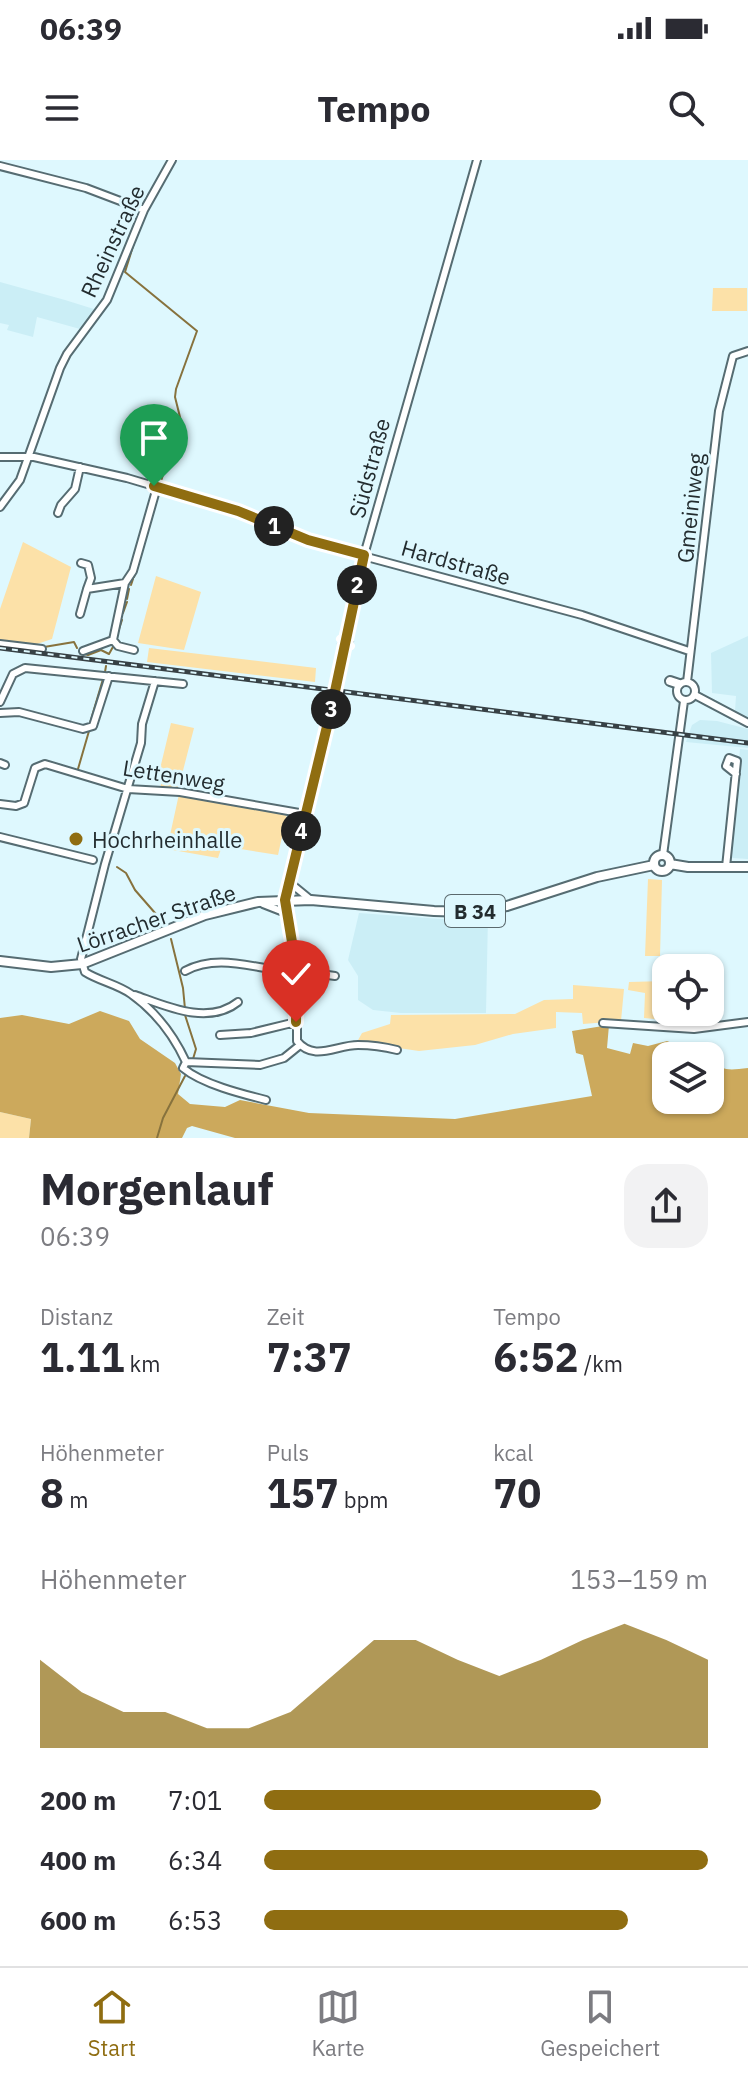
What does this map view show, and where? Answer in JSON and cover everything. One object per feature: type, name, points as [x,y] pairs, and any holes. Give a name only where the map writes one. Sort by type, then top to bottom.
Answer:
[{"type":"main road","points":[[340,639],[351,646]]},
{"type":"main road","points":[[663,855],[668,857],[670,864],[664,871],[654,865],[656,857],[663,855]]},
{"type":"main road","points":[[670,864],[748,867]]},
{"type":"main road","name":"Lörracher Straße","points":[[0,961],[51,967],[82,964],[205,915],[258,902],[311,900],[451,913],[521,902],[597,877],[654,865]]},
{"type":"street","name":"Rheinstraße","points":[[0,507],[20,480],[60,368],[107,300],[144,210],[172,160]]},
{"type":"street","name":"Südstraße","points":[[300,1045],[296,1037],[297,972],[285,900],[331,710],[364,555],[477,160]]},
{"type":"street","points":[[0,166],[86,188],[144,210]]},
{"type":"street","name":"Gmeiniweg","points":[[676,685],[694,634],[719,411],[733,356],[748,351]]},
{"type":"street","name":"Hardstraße","points":[[0,457],[28,458],[80,467],[157,487],[238,511],[308,540],[582,615],[689,651]]},
{"type":"street","points":[[58,513],[75,489],[80,467]]},
{"type":"street","points":[[113,640],[125,583],[133,571],[157,487]]},
{"type":"street","points":[[80,614],[91,578],[88,565],[81,563]]},
{"type":"street","points":[[87,589],[125,583]]},
{"type":"street","points":[[113,640],[118,646],[134,650]]},
{"type":"street","points":[[83,651],[113,640]]},
{"type":"street","points":[[0,644],[42,649]]},
{"type":"street","points":[[0,702],[13,674],[22,668],[183,684]]},
{"type":"street","points":[[0,713],[19,712],[90,729],[109,676]]},
{"type":"street","points":[[155,681],[142,724],[141,743],[88,926],[82,964],[88,974],[145,1002],[186,1012],[227,1009],[238,1002]]},
{"type":"street","points":[[684,701],[679,698],[676,685],[694,686],[695,695]]},
{"type":"street","points":[[684,701],[695,695]]},
{"type":"street","points":[[695,695],[748,723]]},
{"type":"street","points":[[663,855],[684,701]]},
{"type":"street","name":"Lettenweg","points":[[0,804],[16,806],[24,803],[34,771],[39,765],[57,767],[128,789],[180,792],[305,814]]},
{"type":"street","points":[[726,867],[736,774]]},
{"type":"street","points":[[0,837],[93,860]]},
{"type":"street","points":[[289,882],[311,900]]},
{"type":"street","points":[[258,902],[286,913]]},
{"type":"street","points":[[185,971],[215,963],[234,962],[335,976]]},
{"type":"street","points":[[145,1002],[168,1031],[186,1062]]},
{"type":"street","points":[[220,1035],[251,1033],[296,1022]]},
{"type":"street","points":[[603,1023],[694,1029],[748,1022]]},
{"type":"street","points":[[186,1062],[260,1065],[284,1058],[300,1045],[321,1052],[357,1045],[397,1050]]},
{"type":"street","points":[[186,1062],[183,1068],[191,1074],[266,1100]]},
{"type":"shaded area","points":[[0,282],[97,310],[80,329],[37,317],[33,337],[7,330],[9,325],[0,323]]},
{"type":"shaded area","points":[[713,288],[747,288],[747,311],[712,311]]},
{"type":"shaded area","points":[[23,542],[71,567],[52,639],[34,645],[0,641],[0,609]]},
{"type":"shaded area","points":[[156,576],[201,592],[184,650],[138,643]]},
{"type":"shaded area","points":[[748,636],[748,719],[735,711],[736,696],[712,693],[711,653]]},
{"type":"shaded area","points":[[149,648],[316,668],[315,682],[147,662]]},
{"type":"shaded area","points":[[700,720],[748,729],[748,748],[686,742],[692,725]]},
{"type":"shaded area","points":[[171,723],[194,728],[178,790],[160,789],[163,775],[159,773]]},
{"type":"shaded area","points":[[740,749],[748,750],[748,859],[732,858],[731,848]]},
{"type":"shaded area","points":[[179,794],[287,814],[278,855],[222,846],[218,858],[167,849]]},
{"type":"shaded area","points":[[648,879],[662,880],[660,954],[645,956]]},
{"type":"shaded area","points":[[359,913],[455,920],[488,916],[486,1013],[401,1013],[373,1010],[358,1000],[358,976],[348,960]]},
{"type":"shaded area","points":[[652,981],[652,1019],[644,1018],[645,993],[628,990],[629,982]]},
{"type":"shaded area","points":[[573,985],[624,989],[621,1021],[583,1024],[582,1013],[556,1012],[556,1028],[513,1034],[475,1045],[419,1051],[357,1042],[362,1033],[390,1024],[391,1015],[515,1014],[544,1000],[573,999]]},
{"type":"shaded area","points":[[100,1011],[129,1021],[140,1039],[175,1063],[181,1074],[178,1094],[190,1104],[225,1107],[240,1100],[309,1113],[455,1119],[592,1096],[583,1055],[576,1053],[572,1031],[609,1025],[607,1048],[630,1054],[633,1043],[652,1045],[652,1114],[724,1114],[724,1068],[748,1068],[748,1138],[235,1138],[192,1126],[187,1128],[182,1138],[29,1138],[31,1119],[0,1112],[0,1018],[22,1015],[69,1024]]},
{"type":"shaded area","points":[[0,1112],[31,1119],[29,1138],[0,1138]]},
{"type":"waterway","points":[[134,243],[125,272],[197,331],[176,389],[181,421],[160,484]]},
{"type":"waterway","points":[[134,577],[140,559]]},
{"type":"waterway","points":[[131,585],[133,579]]},
{"type":"waterway","points":[[127,599],[129,589]]},
{"type":"waterway","points":[[123,613],[127,602]]},
{"type":"waterway","points":[[117,635],[122,620]]},
{"type":"waterway","points":[[44,647],[74,642],[77,648]]},
{"type":"waterway","points":[[81,653],[88,655],[101,650],[109,654],[114,645]]},
{"type":"waterway","points":[[105,672],[106,666]]},
{"type":"waterway","points":[[90,723],[103,679]]},
{"type":"waterway","points":[[78,769],[89,731]]},
{"type":"waterway","points":[[117,867],[126,873],[135,890],[162,921]]},
{"type":"waterway","points":[[171,939],[185,1009]]},
{"type":"waterway","points":[[185,1015],[196,1049],[193,1059]]},
{"type":"waterway","points":[[157,1138],[163,1118],[185,1076]]},
{"type":"railway","points":[[0,648],[748,743]]},
{"type":"place","name":"Hochrheinhalle","points":[[76,839]]},
{"type":"route","points":[[154,486],[238,511],[326,546],[364,555],[331,710],[285,900],[297,972],[296,1022]]}]
